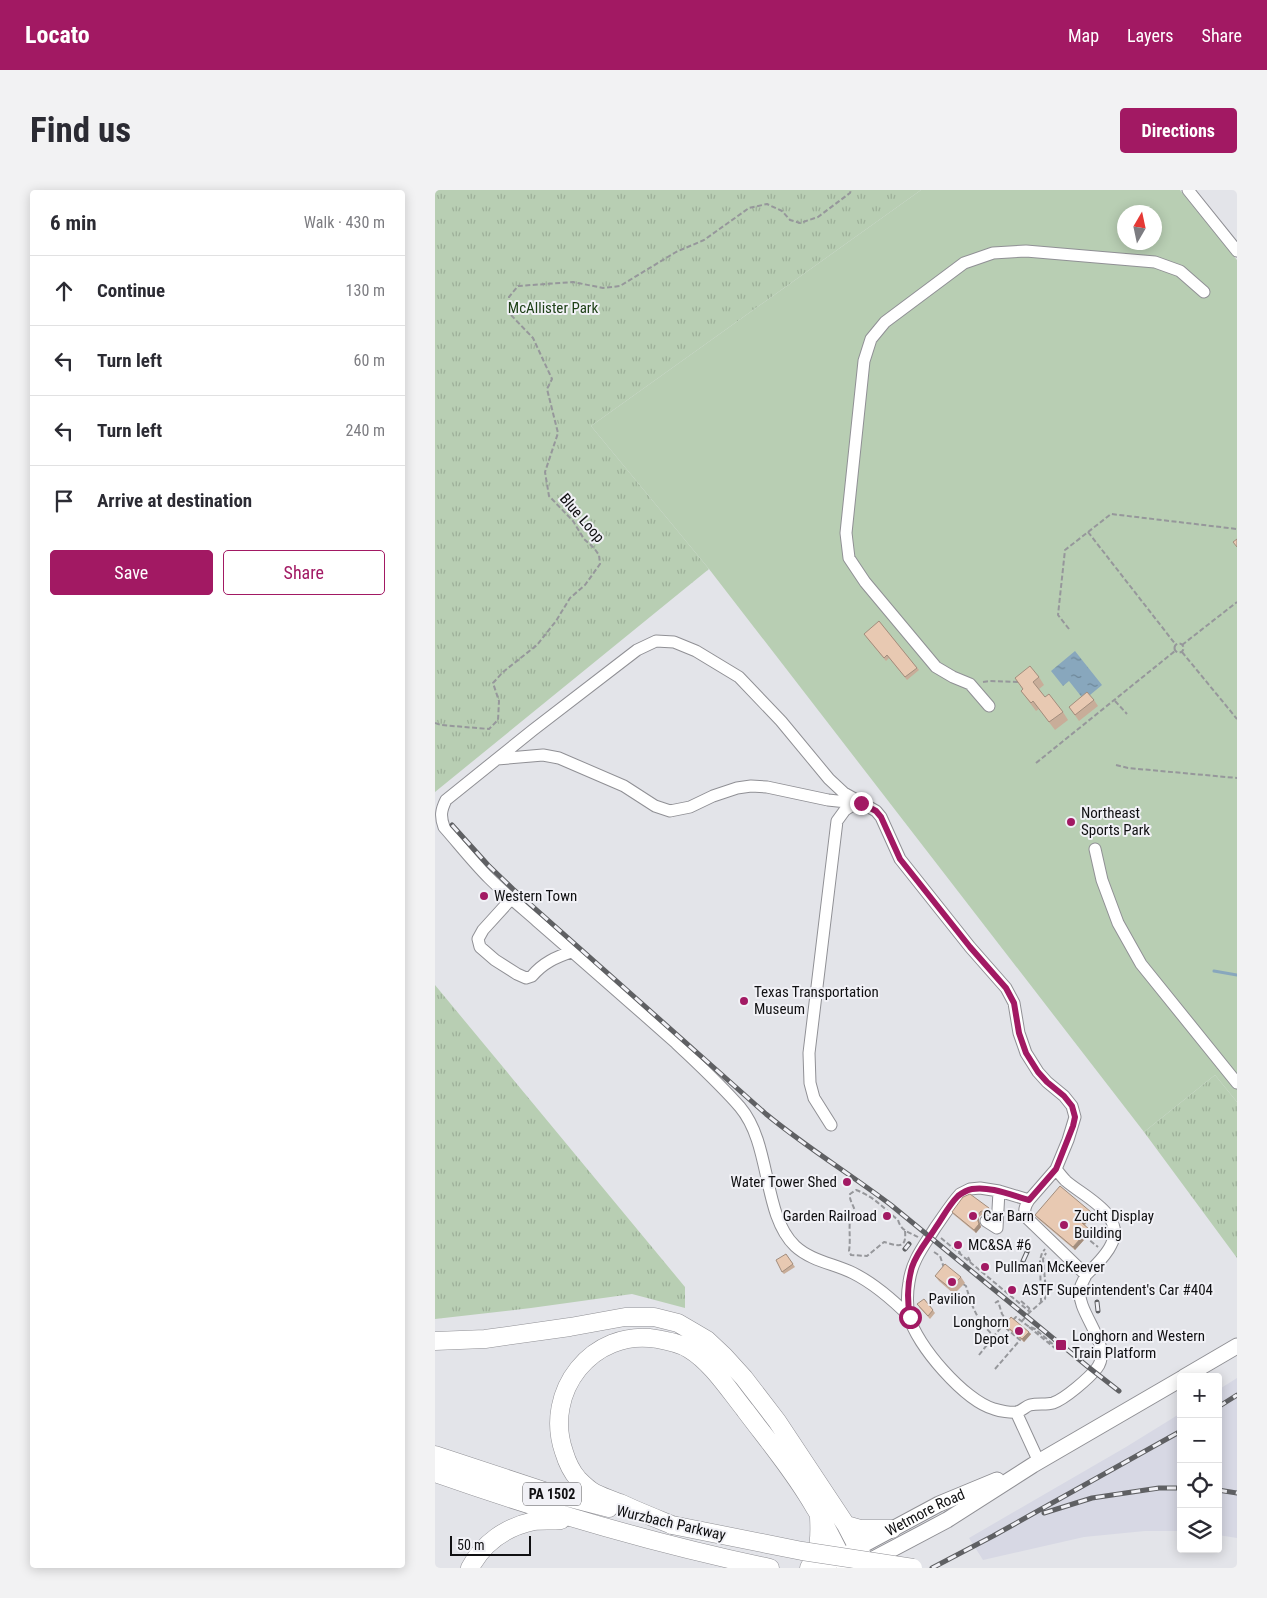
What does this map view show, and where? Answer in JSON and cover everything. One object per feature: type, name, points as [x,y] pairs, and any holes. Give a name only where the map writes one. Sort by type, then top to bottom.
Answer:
[{"type":"highway","points":[[435,1341],[485,1339],[625,1317],[654,1317],[678,1324],[707,1340],[743,1378],[793,1443],[846,1525],[860,1560]]},
{"type":"highway","points":[[672,1525],[594,1493],[571,1471],[560,1442],[558,1430],[561,1409],[566,1389],[575,1371],[588,1357],[621,1339],[637,1338],[669,1341],[698,1354],[727,1387],[793,1473],[819,1514],[844,1562]]},
{"type":"highway","name":"Wurzbach Parkway","points":[[435,1455],[547,1492],[672,1525],[802,1550],[913,1568]]},
{"type":"highway","name":"Wurzbach Parkway","points":[[435,1474],[510,1500],[645,1540],[770,1568]]},
{"type":"highway","points":[[809,1568],[816,1556],[820,1537],[819,1514]]},
{"type":"highway","points":[[470,1568],[486,1545],[514,1528],[534,1521],[575,1520]]},
{"type":"highway","points":[[846,1525],[863,1529],[892,1530]]},
{"type":"main road","points":[[1191,1373],[1237,1346]]},
{"type":"main road","name":"Wetmore Road","points":[[820,1568],[860,1560],[947,1520],[1036,1463],[1177,1381]]},
{"type":"main road","name":"Wetmore Road","points":[[860,1560],[892,1530],[939,1504],[1036,1463]]},
{"type":"street","points":[[1188,190],[1237,251]]},
{"type":"street","points":[[989,706],[970,684],[936,667],[865,582],[849,558],[846,533],[864,361],[871,339],[885,322],[965,263],[993,253],[1026,251],[1155,262],[1180,271],[1204,292]]},
{"type":"street","points":[[910,1317],[871,1283],[853,1273],[815,1259],[795,1246],[783,1228],[776,1210],[763,1156],[742,1109],[718,1083],[646,1016],[489,878],[444,827],[441,819],[441,810],[446,800],[637,650],[656,641],[674,642],[696,651],[739,677],[781,721],[829,779],[844,793],[876,811],[881,817],[900,859],[970,947],[1006,988],[1014,1003],[1019,1033],[1026,1053],[1038,1072],[1072,1106],[1075,1117],[1056,1169],[1029,1200],[1025,1214],[1086,1275]]},
{"type":"street","points":[[497,759],[543,755],[559,758],[624,786],[655,806],[671,811],[690,807],[713,796],[737,788],[751,786],[767,787],[828,800],[859,803]]},
{"type":"street","points":[[831,1125],[814,1098],[809,1083],[809,1053],[837,821],[845,810],[859,803]]},
{"type":"street","points":[[1095,849],[1102,880],[1118,923],[1141,964],[1237,1083]]},
{"type":"street","points":[[511,898],[483,930],[478,940],[480,947],[495,960],[526,978],[533,976],[551,960],[571,952]]},
{"type":"street","points":[[1029,1200],[999,1191],[980,1188],[970,1189],[960,1194],[960,1200],[933,1232],[913,1266],[907,1302],[910,1317],[918,1336],[928,1352],[966,1391],[972,1397],[993,1409],[1016,1412],[1030,1405],[1051,1404],[1063,1398],[1098,1366],[1102,1353],[1098,1339],[1083,1306],[1080,1290],[1086,1275],[1112,1244],[1114,1229],[1112,1220],[1104,1210],[1065,1180],[1056,1169]]},
{"type":"street","points":[[986,1221],[997,1228],[999,1191]]},
{"type":"street","points":[[1016,1412],[1036,1463]]},
{"type":"path","name":"Blue Loop","points":[[435,723],[489,729],[498,720],[499,701],[493,683],[503,672],[537,645],[556,621],[570,598],[585,585],[600,564],[599,555],[594,548],[585,539],[573,521],[549,496],[545,472],[559,433],[547,389],[553,380],[533,338],[510,314],[509,297],[518,286],[573,282],[603,288],[621,286],[676,252],[704,240],[749,208],[767,204],[782,211],[791,220],[800,223],[818,218],[850,193],[851,190]]},
{"type":"path","points":[[1069,629],[1058,615],[1065,550],[1111,514],[1237,529]]},
{"type":"path","points":[[1088,532],[1175,645],[1175,652]]},
{"type":"path","points":[[1175,645],[1182,645],[1237,602]]},
{"type":"path","points":[[1181,652],[1183,650],[1182,645]]},
{"type":"path","points":[[1036,763],[1175,652],[1181,652]]},
{"type":"path","points":[[1181,652],[1237,719]]},
{"type":"path","points":[[970,684],[990,681],[1017,683],[1023,679]]},
{"type":"path","points":[[1115,701],[1127,714]]},
{"type":"path","points":[[1116,764],[1128,768],[1237,778]]},
{"type":"path","points":[[905,1231],[905,1242],[901,1246],[884,1242],[867,1256],[851,1255],[849,1251],[851,1242],[849,1222],[851,1214],[855,1212],[850,1194],[856,1190],[875,1199],[885,1210],[899,1220],[900,1226],[905,1231],[913,1234],[940,1256],[942,1267],[947,1272]]},
{"type":"path","points":[[933,1232],[1029,1312]]},
{"type":"path","points":[[1088,1235],[1087,1239],[1105,1254]]},
{"type":"path","points":[[1022,1322],[1029,1312],[1041,1303],[1045,1300],[1043,1259],[1049,1248],[1041,1253],[1041,1303]]},
{"type":"path","points":[[959,1249],[961,1255]]},
{"type":"path","points":[[968,1257],[971,1264]]},
{"type":"path","points":[[963,1284],[966,1286],[979,1320],[994,1336]]},
{"type":"path","points":[[995,1303],[998,1301],[1004,1320],[1010,1323]]},
{"type":"path","points":[[1021,1301],[1029,1308],[1029,1312]]},
{"type":"path","points":[[996,1308],[1000,1307]]},
{"type":"path","points":[[1006,1328],[1016,1317],[1056,1349]]},
{"type":"path","points":[[979,1355],[1003,1326],[1020,1340],[995,1370]]},
{"type":"path","points":[[1028,1326],[1035,1329],[1054,1344]]},
{"type":"shaded area","points":[[1237,1378],[1237,1538],[1222,1536],[1222,1387]]},
{"type":"shaded area","points":[[1177,1415],[1177,1531],[1145,1531],[1084,1537],[983,1560],[969,1538]]},
{"type":"green space","name":"McAllister Park","points":[[435,190],[921,190],[591,426],[709,569],[435,792]]},
{"type":"green space","name":"Northeast Sports Park","points":[[921,190],[1180,190],[1237,260],[1237,1102],[1215,1075],[1144,1132],[709,569],[591,426]]},
{"type":"green space","points":[[435,985],[685,1287],[685,1308],[632,1294],[435,1319]]},
{"type":"green space","points":[[1215,1075],[1237,1102],[1237,1258],[1144,1132]]},
{"type":"water","points":[[1075,651],[1102,685],[1084,700],[1069,681],[1063,686],[1051,671]]},
{"type":"building","points":[[1237,539],[1237,547],[1233,542]]},
{"type":"building","points":[[879,621],[917,668],[905,677],[887,655],[884,658],[864,634]]},
{"type":"building","points":[[1030,666],[1039,677],[1033,682],[1045,697],[1049,694],[1063,712],[1049,722],[1033,701],[1031,703],[1021,691],[1023,689],[1015,678]]},
{"type":"building","points":[[1087,692],[1094,700],[1075,715],[1069,707]]},
{"type":"building","name":"Zucht Display Building","points":[[1060,1186],[1091,1212],[1082,1223],[1089,1229],[1073,1247],[1035,1215]]},
{"type":"building","name":"Car Barn","points":[[970,1194],[989,1208],[988,1212],[981,1211],[978,1215],[979,1224],[974,1230],[952,1212],[963,1197]]},
{"type":"building","points":[[786,1254],[793,1264],[782,1272],[776,1260]]},
{"type":"building","points":[[945,1264],[961,1277],[950,1288],[935,1276]]},
{"type":"building","points":[[924,1299],[933,1310],[928,1316],[917,1304]]},
{"type":"building","name":"Longhorn Depot","points":[[1011,1317],[1029,1332],[1022,1339],[1005,1325]]},
{"type":"waterway","points":[[1214,971],[1237,975]]},
{"type":"railway","points":[[452,825],[488,865],[513,889],[766,1114],[891,1205],[1119,1391]]},
{"type":"railway","points":[[905,1249],[909,1244]]},
{"type":"railway","points":[[1023,1261],[1028,1250]]},
{"type":"railway","points":[[1097,1302],[1098,1311]]},
{"type":"railway","points":[[1222,1404],[1237,1395]]},
{"type":"railway","points":[[932,1568],[1177,1433]]},
{"type":"railway","points":[[1044,1513],[1092,1498],[1159,1488],[1177,1488]]},
{"type":"railway","points":[[1222,1491],[1237,1493]]},
{"type":"place","name":"Northeast Sports Park","points":[[1071,822]]},
{"type":"place","name":"Western Town","points":[[484,896]]},
{"type":"place","name":"Texas Transportation Museum","points":[[744,1001]]},
{"type":"place","name":"Water Tower Shed","points":[[847,1182]]},
{"type":"place","name":"Garden Railroad","points":[[887,1216]]},
{"type":"place","name":"Car Barn","points":[[973,1216]]},
{"type":"place","name":"Zucht Display Building","points":[[1064,1225]]},
{"type":"place","name":"MC&SA #6","points":[[958,1245]]},
{"type":"place","name":"Pullman McKeever","points":[[985,1267]]},
{"type":"place","name":"Pavilion","points":[[952,1282]]},
{"type":"place","name":"ASTF Superintendent's Car #404","points":[[1012,1290]]},
{"type":"place","name":"Longhorn Depot","points":[[1019,1331]]},
{"type":"place","name":"Longhorn and Western Train Platform","points":[[1061,1345]]},
{"type":"route","points":[[861,803],[876,811],[881,817],[900,859],[970,947],[1006,988],[1014,1003],[1019,1033],[1026,1053],[1038,1072],[1072,1106],[1075,1117],[1056,1169],[1029,1200],[999,1191],[980,1188],[970,1189],[960,1194],[951,1204],[919,1251],[913,1266],[907,1302],[910,1317]]}]
